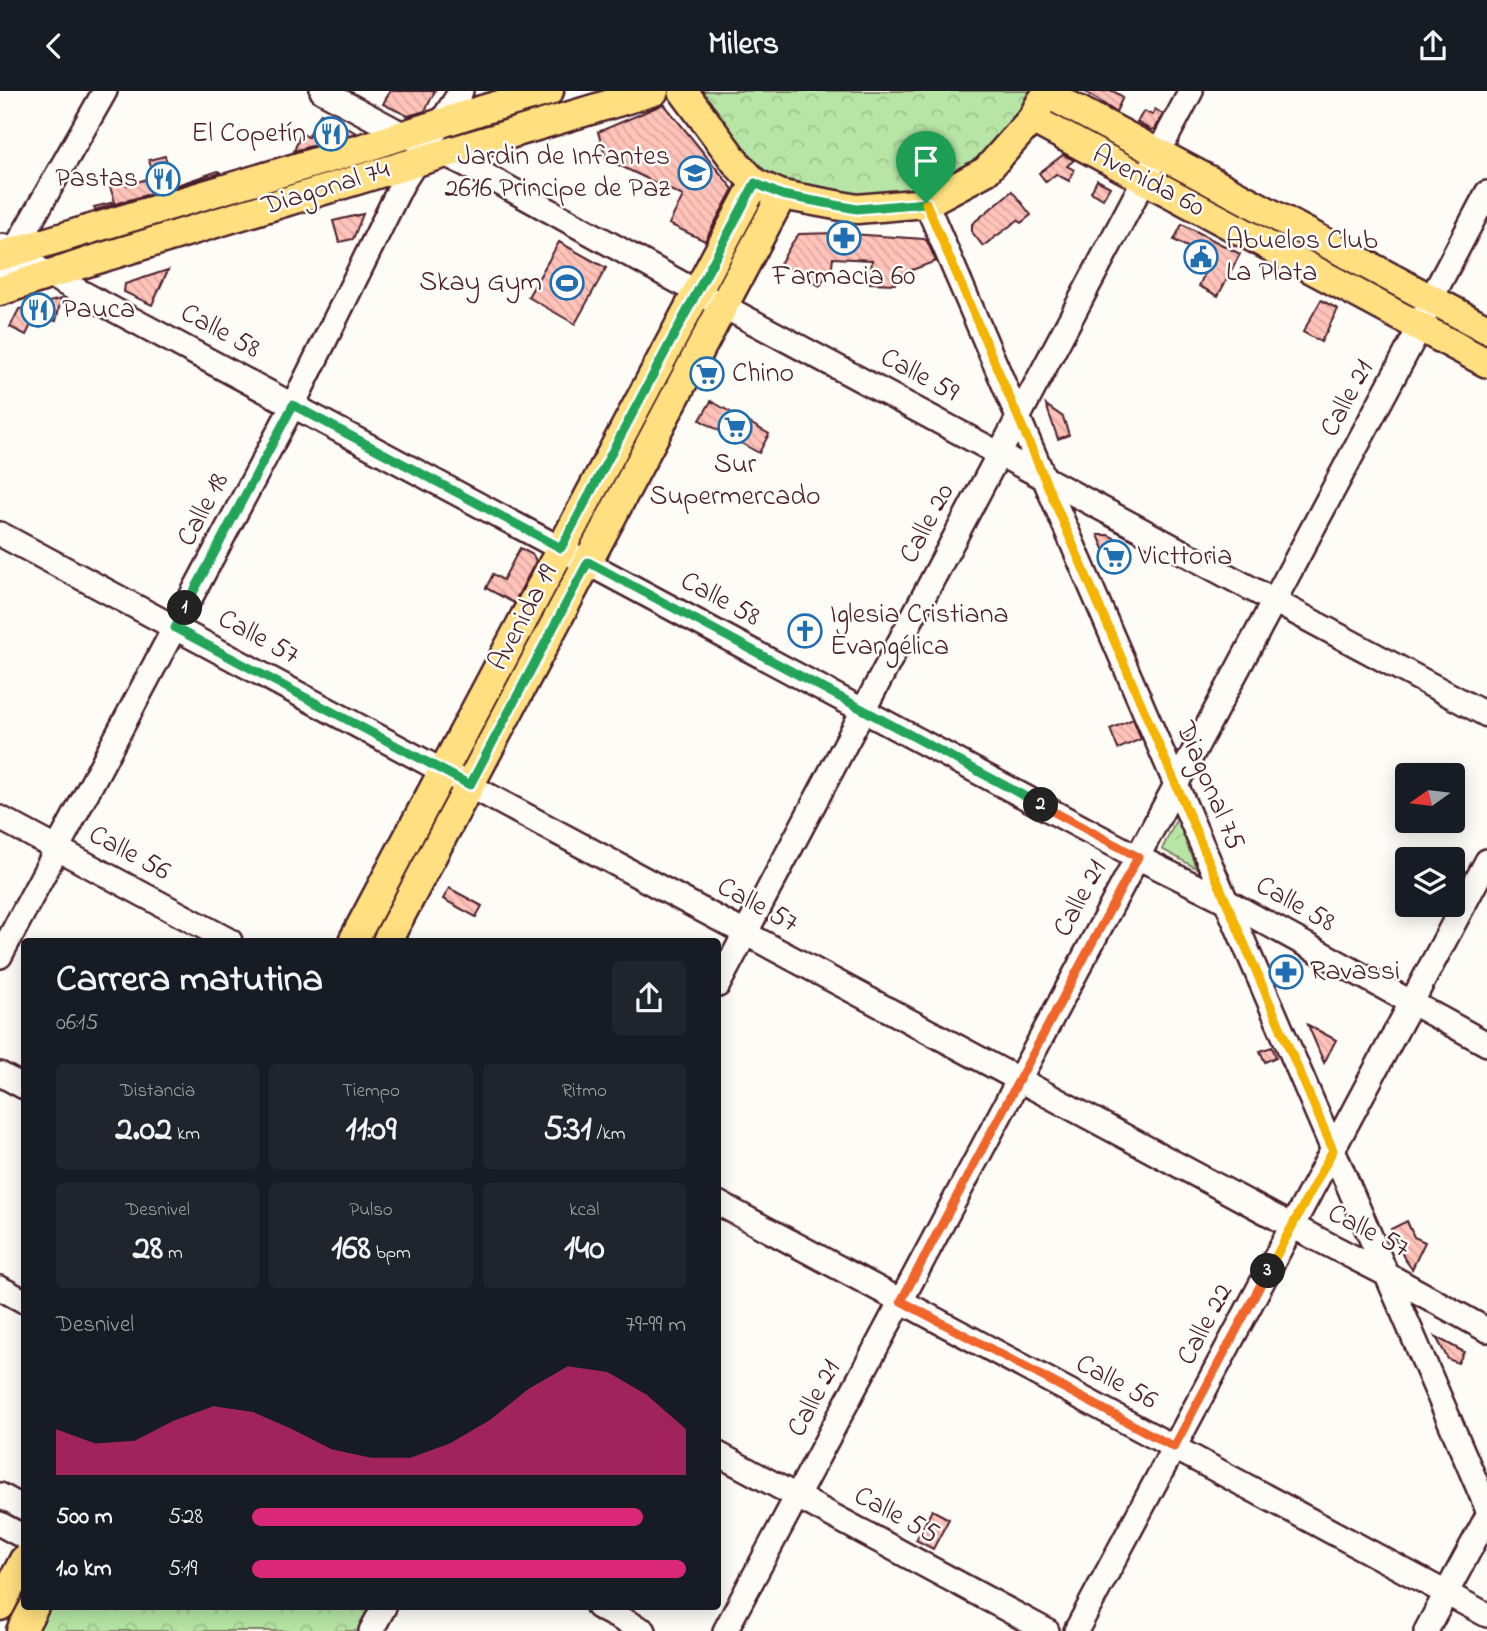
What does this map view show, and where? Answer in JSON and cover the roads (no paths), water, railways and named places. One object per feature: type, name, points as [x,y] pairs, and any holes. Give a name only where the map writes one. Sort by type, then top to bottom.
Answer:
[{"type":"main road","name":"Diagonal 74","points":[[0,291],[426,144],[549,91]]},
{"type":"main road","name":"Diagonal 74","points":[[5,251],[426,144],[654,91]]},
{"type":"main road","points":[[683,91],[737,164],[755,183],[782,195],[857,209],[926,203],[986,170],[1032,119],[1046,92]]},
{"type":"main road","name":"Avenida 60","points":[[1046,92],[1487,330]]},
{"type":"main road","name":"Avenida 60","points":[[1032,119],[1487,363]]},
{"type":"main road","name":"Avenida 19","points":[[354,938],[755,183]]},
{"type":"main road","name":"Avenida 19","points":[[389,938],[782,195]]},
{"type":"main road","points":[[0,1606],[21,1566]]},
{"type":"main road","points":[[21,1631],[32,1610]]},
{"type":"street","points":[[0,291],[5,251],[105,91]]},
{"type":"street","name":"Calle 59","points":[[322,91],[479,171],[697,292],[1487,715]]},
{"type":"street","name":"Calle 18","points":[[0,956],[293,405],[402,184],[461,91]]},
{"type":"street","name":"Calle 20","points":[[721,979],[1191,91]]},
{"type":"street","name":"Calle 21","points":[[725,1631],[1420,327],[1431,299],[1487,193]]},
{"type":"street","name":"Diagonal 75","points":[[926,203],[1487,1508]]},
{"type":"street","name":"Calle 58","points":[[5,251],[1138,857],[1226,901],[1487,1044]]},
{"type":"street","name":"Calle 57","points":[[0,534],[1292,1226],[1387,1274],[1487,1330]]},
{"type":"street","name":"Calle 56","points":[[0,818],[224,938]]},
{"type":"street","name":"Calle 22","points":[[1076,1631],[1487,861]]},
{"type":"street","points":[[0,1074],[21,1085]]},
{"type":"street","name":"Calle 56","points":[[721,1205],[1487,1615]]},
{"type":"street","points":[[0,1288],[21,1299]]},
{"type":"street","name":"Calle 55","points":[[721,1456],[1047,1631]]},
{"type":"street","points":[[0,1495],[21,1506]]},
{"type":"street","points":[[1426,1631],[1487,1517]]},
{"type":"street","points":[[0,1524],[21,1535]]},
{"type":"street","points":[[371,1631],[382,1610]]},
{"type":"street","points":[[604,1610],[644,1631]]},
{"type":"place","name":"El Copetín","points":[[331,134]]},
{"type":"place","name":"Jardin de Infantes 2616 Principe de Paz","points":[[695,173]]},
{"type":"place","name":"Pastas","points":[[163,179]]},
{"type":"place","name":"Farmacia 60","points":[[844,238]]},
{"type":"place","name":"Abuelos Club La Plata","points":[[1201,257]]},
{"type":"place","name":"Skay Gym","points":[[567,283]]},
{"type":"place","name":"Pauca","points":[[38,310]]},
{"type":"place","name":"Chino","points":[[707,374]]},
{"type":"place","name":"Sur Supermercado","points":[[735,427]]},
{"type":"place","name":"Victtoria","points":[[1114,557]]},
{"type":"place","name":"Iglesia Cristiana Evangélica","points":[[805,631]]},
{"type":"place","name":"Ravassi","points":[[1286,972]]}]
